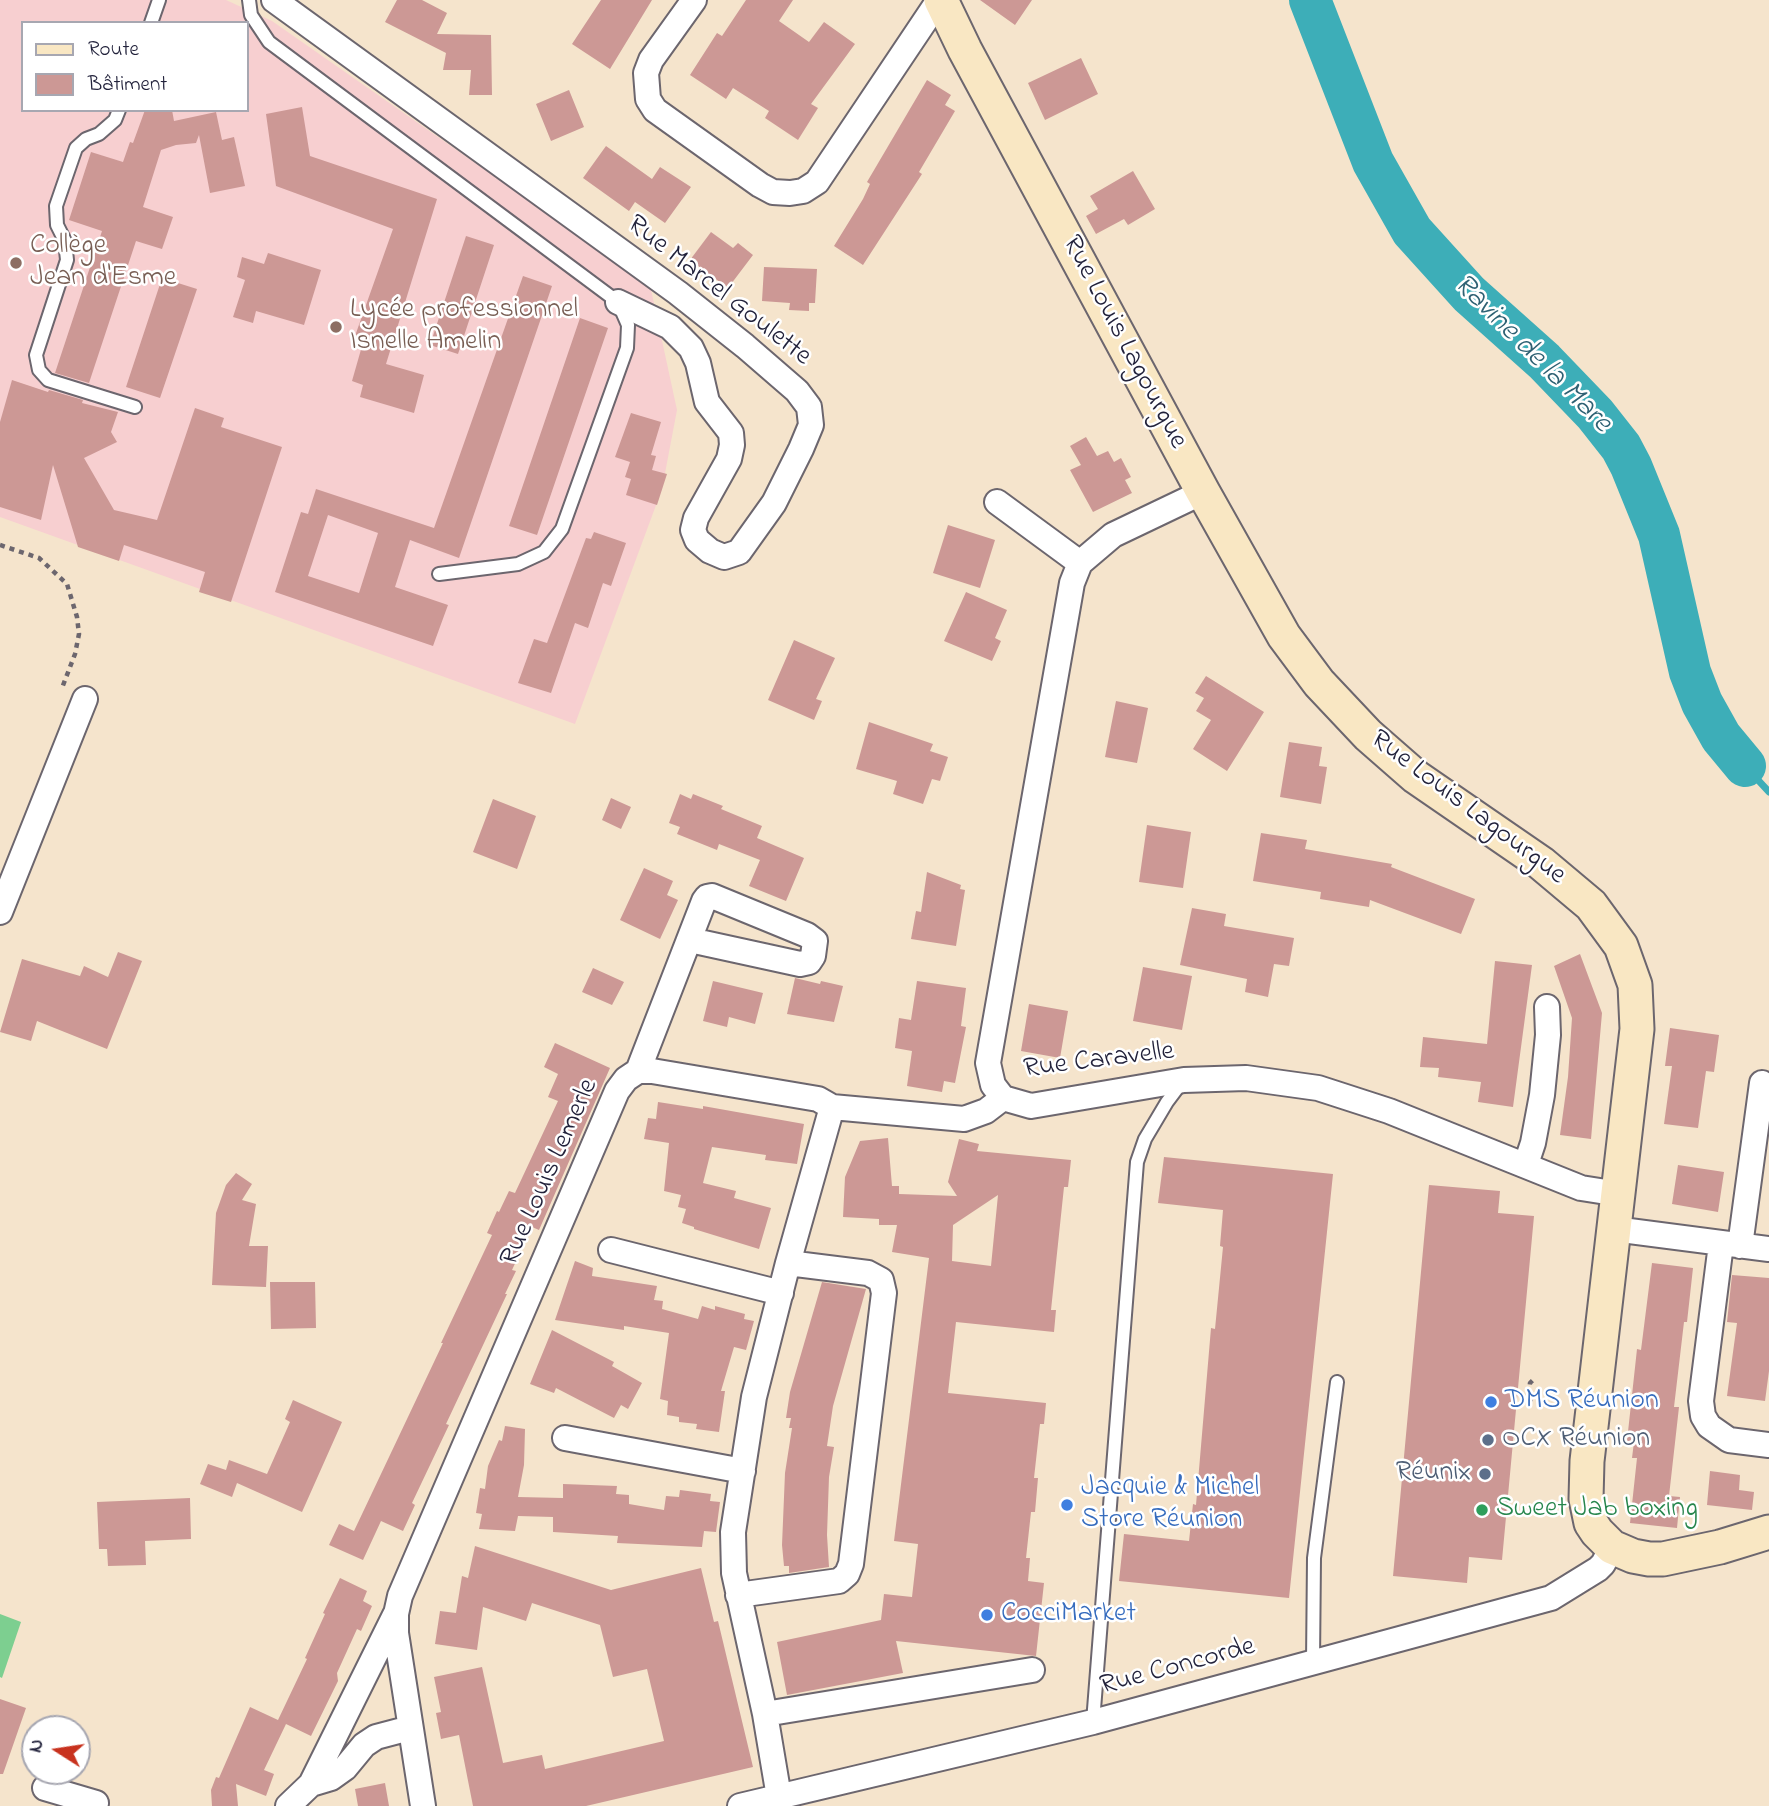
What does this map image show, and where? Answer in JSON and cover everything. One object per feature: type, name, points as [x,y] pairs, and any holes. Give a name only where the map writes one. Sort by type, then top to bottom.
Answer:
[{"type":"main road","name":"Rue Louis Lagourgue","points":[[940,0],[1203,492],[1284,636],[1319,683],[1368,735],[1416,777],[1541,863],[1591,905],[1621,946],[1635,985],[1637,1029],[1586,1483],[1591,1523],[1612,1547]]},
{"type":"main road","points":[[1612,1547],[1633,1556],[1663,1559],[1720,1547],[1769,1532]]},
{"type":"main road","points":[[1720,1547],[1769,1552]]},
{"type":"street","name":"Rue Marcel Goulette","points":[[274,0],[678,293],[746,346],[797,391],[808,407],[810,425],[774,503],[739,552],[724,557],[710,551],[697,540],[693,530],[696,518],[729,459],[732,445],[731,433],[707,402],[698,363],[691,348],[670,327],[618,302]]},
{"type":"street","points":[[694,0],[651,60],[646,74],[648,99],[655,110],[760,185],[774,192],[790,193],[803,191],[817,182],[940,0]]},
{"type":"street","points":[[996,502],[1080,563],[1112,535],[1203,492]]},
{"type":"street","name":"Rue Caravelle","points":[[1080,563],[1066,605],[988,1063],[993,1084],[1003,1098],[1031,1106],[1184,1080],[1246,1078],[1318,1088],[1389,1111],[1581,1188],[1619,1194]]},
{"type":"street","points":[[0,912],[85,699]]},
{"type":"street","points":[[638,1071],[704,901],[712,896],[807,935],[815,941],[810,962],[800,964],[690,940]]},
{"type":"street","points":[[1526,1164],[1533,1143],[1542,1094],[1548,1035],[1547,1007]]},
{"type":"street","name":"Rue Louis Lemerle","points":[[288,1806],[310,1784],[396,1614],[406,1580],[617,1091],[626,1079],[638,1071],[652,1071],[818,1099],[832,1107],[964,1119],[986,1111],[1003,1098]]},
{"type":"street","points":[[1762,1083],[1701,1401],[1703,1416],[1709,1426],[1729,1440],[1769,1445]]},
{"type":"street","points":[[779,1797],[765,1714],[734,1573],[733,1532],[754,1397],[832,1107]]},
{"type":"street","points":[[1614,1229],[1769,1249]]},
{"type":"street","points":[[611,1250],[781,1293]]},
{"type":"street","points":[[738,1595],[839,1581],[847,1574],[850,1564],[884,1293],[881,1280],[868,1273],[788,1263]]},
{"type":"street","points":[[565,1438],[743,1471]]},
{"type":"street","name":"Rue Concorde","points":[[740,1806],[1093,1722],[1551,1598],[1604,1564],[1612,1547]]},
{"type":"street","name":"Rue Louis Lemerle","points":[[396,1614],[396,1633],[423,1806]]},
{"type":"street","points":[[765,1714],[1032,1670]]},
{"type":"street","name":"Rue Louis Lemerle","points":[[310,1784],[331,1778],[345,1768],[364,1745],[376,1737],[411,1728]]},
{"type":"street","points":[[45,1788],[69,1801],[96,1803]]},
{"type":"lane","points":[[152,21],[159,0]]},
{"type":"lane","points":[[248,0],[251,15],[269,42],[618,302],[628,325],[627,348],[562,529],[544,552],[518,565],[439,574]]},
{"type":"lane","points":[[118,112],[115,120],[99,134],[86,139],[76,148],[56,206],[57,225],[65,241],[67,260],[36,355],[39,370],[48,380],[135,407]]},
{"type":"lane","points":[[1093,1722],[1137,1162],[1145,1139],[1184,1080]]},
{"type":"lane","points":[[1313,1662],[1314,1558],[1337,1382]]},
{"type":"path","points":[[0,545],[39,558],[67,584],[79,634],[61,690]]},
{"type":"path","points":[[1532,1402],[1528,1400],[1530,1383],[1534,1379]]},
{"type":"shaded area","name":"Lycée professionnel Isnelle Amelin","points":[[0,0],[226,0],[272,21],[650,285],[677,410],[662,489],[575,724],[0,517]]},
{"type":"green space","points":[[0,1614],[21,1622],[2,1678],[0,1677]]},
{"type":"building","points":[[397,0],[422,0],[447,13],[437,34],[491,35],[492,95],[469,95],[471,70],[443,70],[446,53],[385,22]]},
{"type":"building","points":[[601,0],[652,0],[610,69],[572,44]]},
{"type":"building","points":[[746,0],[793,0],[779,21],[809,42],[824,22],[855,44],[811,104],[818,108],[798,140],[765,118],[769,111],[733,88],[726,99],[690,75],[717,33],[722,36]]},
{"type":"building","points":[[980,0],[1032,0],[1015,25]]},
{"type":"building","points":[[1081,58],[1098,94],[1045,120],[1028,83]]},
{"type":"building","points":[[927,80],[951,95],[945,105],[955,111],[919,172],[922,174],[863,265],[834,246],[863,199],[870,184],[867,182]]},
{"type":"building","points":[[569,90],[584,127],[551,141],[536,104]]},
{"type":"building","points":[[302,107],[310,156],[437,199],[386,364],[424,375],[414,413],[360,397],[363,385],[352,381],[364,339],[355,336],[393,229],[276,186],[266,114]]},
{"type":"building","points":[[144,112],[172,112],[174,121],[216,112],[222,140],[234,137],[245,186],[210,193],[199,135],[196,143],[161,150],[143,207],[173,217],[162,249],[136,241],[89,383],[55,373],[102,231],[69,220],[91,152],[123,162],[130,142],[133,143]]},
{"type":"building","points":[[606,146],[652,179],[660,167],[691,187],[665,223],[635,202],[629,211],[583,178]]},
{"type":"building","points":[[1133,171],[1155,209],[1128,225],[1124,219],[1096,234],[1086,216],[1098,209],[1090,196]]},
{"type":"building","points":[[711,232],[733,248],[738,243],[753,255],[728,288],[690,260]]},
{"type":"building","points":[[466,236],[494,245],[458,354],[430,345]]},
{"type":"building","points":[[268,253],[321,270],[304,325],[256,311],[253,323],[233,317],[245,280],[237,277],[242,257],[264,264]]},
{"type":"building","points":[[764,267],[817,269],[815,303],[809,303],[809,311],[789,310],[790,303],[762,301]]},
{"type":"building","points":[[523,276],[552,286],[459,558],[410,540],[395,587],[448,605],[433,646],[275,592],[301,512],[308,514],[316,489],[434,528]],"holes":[[[328,515],[378,533],[359,593],[308,576]]]},
{"type":"building","points":[[162,278],[197,289],[160,398],[126,387]]},
{"type":"building","points":[[580,318],[608,328],[537,535],[509,526]]},
{"type":"building","points":[[12,380],[118,412],[111,432],[117,442],[84,458],[114,510],[157,520],[195,408],[224,418],[221,427],[282,447],[231,602],[199,592],[205,572],[124,545],[119,561],[78,547],[53,465],[41,520],[0,507],[0,422]]},
{"type":"building","points":[[631,413],[661,422],[651,455],[656,456],[652,470],[667,474],[657,505],[626,495],[631,479],[625,477],[630,462],[615,457]]},
{"type":"building","points":[[1086,437],[1097,456],[1108,451],[1114,462],[1121,458],[1131,477],[1125,480],[1132,493],[1093,512],[1070,470],[1081,465],[1070,446]]},
{"type":"building","points":[[948,525],[995,540],[980,588],[933,573]]},
{"type":"building","points":[[594,532],[626,543],[611,586],[603,583],[588,628],[575,623],[551,693],[518,683],[534,639],[547,643],[586,538],[591,539]]},
{"type":"building","points":[[966,592],[1007,610],[995,638],[1001,641],[992,661],[944,641]]},
{"type":"building","points":[[794,640],[835,658],[816,699],[822,701],[814,720],[768,700]]},
{"type":"building","points":[[1206,676],[1264,712],[1227,771],[1193,749],[1211,720],[1196,711],[1204,698],[1195,693]]},
{"type":"building","points":[[1116,701],[1148,708],[1137,763],[1105,757]]},
{"type":"building","points":[[869,722],[933,744],[930,751],[948,757],[940,781],[932,779],[923,804],[893,794],[897,781],[856,769]]},
{"type":"building","points":[[1289,742],[1322,747],[1319,766],[1327,767],[1321,804],[1280,797]]},
{"type":"building","points":[[680,794],[691,799],[693,794],[762,826],[757,838],[804,858],[786,901],[749,886],[760,860],[719,844],[717,850],[677,834],[680,827],[669,823]]},
{"type":"building","points":[[611,798],[631,807],[621,829],[602,820]]},
{"type":"building","points":[[493,799],[536,816],[517,869],[473,852]]},
{"type":"building","points":[[1147,825],[1191,832],[1183,888],[1139,882]]},
{"type":"building","points":[[1261,833],[1307,840],[1305,849],[1392,864],[1391,867],[1475,899],[1461,934],[1370,900],[1369,907],[1320,899],[1321,892],[1253,881]]},
{"type":"building","points":[[644,868],[673,881],[667,895],[678,900],[660,939],[620,920]]},
{"type":"building","points":[[927,872],[961,885],[960,889],[965,890],[956,946],[911,939],[916,911],[921,912]]},
{"type":"building","points":[[1192,908],[1226,914],[1224,926],[1294,938],[1289,966],[1274,964],[1268,997],[1245,992],[1247,979],[1180,965]]},
{"type":"building","points":[[118,952],[142,961],[107,1049],[37,1021],[31,1041],[0,1032],[22,959],[80,976],[84,966],[108,977]]},
{"type":"building","points":[[1580,954],[1602,1013],[1591,1139],[1560,1135],[1572,1018],[1554,966]]},
{"type":"building","points":[[1495,961],[1532,965],[1513,1107],[1478,1102],[1481,1082],[1438,1077],[1439,1068],[1420,1067],[1423,1037],[1487,1044]]},
{"type":"building","points":[[1143,967],[1192,976],[1182,1030],[1133,1021]]},
{"type":"building","points":[[593,968],[624,982],[612,1005],[582,992]]},
{"type":"building","points":[[795,978],[843,986],[834,1022],[787,1014]]},
{"type":"building","points":[[713,981],[763,993],[755,1024],[729,1017],[727,1027],[703,1021]]},
{"type":"building","points":[[917,981],[966,988],[961,1026],[966,1027],[955,1083],[944,1081],[942,1092],[907,1086],[912,1051],[895,1048],[899,1018],[911,1020]]},
{"type":"building","points":[[1029,1004],[1068,1011],[1060,1058],[1021,1051]]},
{"type":"building","points":[[1670,1028],[1719,1035],[1714,1072],[1706,1071],[1698,1128],[1664,1124],[1672,1066],[1665,1066]]},
{"type":"building","points":[[555,1043],[610,1068],[539,1230],[532,1227],[512,1270],[516,1271],[507,1294],[446,1424],[449,1425],[412,1503],[415,1505],[403,1531],[381,1521],[363,1560],[329,1545],[339,1524],[354,1531],[492,1235],[487,1233],[497,1211],[499,1212],[509,1191],[515,1193],[558,1101],[548,1097],[558,1074],[544,1067]]},
{"type":"building","points":[[658,1102],[703,1109],[703,1106],[804,1124],[797,1164],[765,1160],[766,1155],[712,1147],[703,1183],[736,1191],[734,1198],[771,1208],[759,1249],[682,1223],[686,1209],[678,1207],[681,1195],[664,1191],[669,1143],[644,1139],[648,1118],[656,1119]]},
{"type":"building","points":[[888,1138],[892,1186],[899,1186],[899,1194],[957,1196],[948,1182],[959,1139],[979,1144],[977,1151],[1071,1160],[1068,1187],[1064,1187],[1051,1310],[1056,1310],[1054,1332],[956,1322],[948,1393],[1046,1403],[1044,1424],[1040,1424],[1034,1478],[1038,1478],[1035,1512],[1031,1512],[1026,1558],[1030,1558],[1028,1581],[1044,1583],[1036,1656],[896,1641],[903,1673],[787,1695],[777,1642],[881,1620],[884,1594],[912,1597],[918,1544],[894,1541],[929,1258],[892,1252],[897,1225],[879,1225],[879,1219],[843,1217],[845,1177],[860,1141]],"holes":[[[998,1195],[991,1266],[952,1261],[953,1225]]]},
{"type":"building","points":[[1164,1157],[1333,1174],[1289,1598],[1119,1581],[1124,1534],[1189,1541],[1193,1504],[1196,1505],[1211,1328],[1215,1329],[1223,1247],[1220,1246],[1223,1210],[1158,1203]]},
{"type":"building","points":[[1678,1165],[1724,1172],[1718,1212],[1672,1204]]},
{"type":"building","points":[[236,1173],[252,1184],[242,1200],[256,1204],[249,1246],[268,1246],[266,1287],[212,1285],[216,1213],[226,1185]]},
{"type":"building","points":[[1429,1185],[1500,1191],[1498,1213],[1534,1216],[1502,1560],[1469,1557],[1467,1583],[1393,1576]]},
{"type":"building","points":[[575,1261],[593,1268],[592,1276],[657,1286],[654,1300],[663,1301],[662,1309],[698,1319],[702,1306],[715,1310],[715,1306],[745,1314],[744,1319],[754,1321],[746,1350],[734,1347],[721,1391],[725,1391],[719,1432],[696,1429],[697,1424],[679,1422],[679,1417],[667,1415],[668,1401],[660,1399],[669,1333],[624,1326],[624,1330],[555,1320]]},
{"type":"building","points":[[1652,1263],[1693,1268],[1674,1407],[1679,1407],[1669,1496],[1680,1497],[1677,1528],[1630,1523],[1637,1458],[1632,1458],[1634,1442],[1627,1441],[1637,1349],[1641,1350]]},
{"type":"building","points":[[1732,1275],[1769,1278],[1769,1371],[1765,1401],[1727,1396],[1737,1323],[1727,1322]]},
{"type":"building","points":[[270,1282],[315,1282],[316,1328],[271,1329]]},
{"type":"building","points":[[822,1282],[866,1289],[833,1406],[827,1446],[834,1447],[829,1477],[829,1567],[789,1573],[789,1566],[784,1566],[782,1545],[785,1473],[792,1428],[789,1428],[791,1418],[786,1418],[790,1392]]},
{"type":"building","points":[[552,1330],[614,1362],[612,1366],[642,1383],[628,1409],[621,1405],[614,1418],[556,1388],[554,1393],[530,1384]]},
{"type":"building","points":[[293,1400],[342,1422],[302,1512],[237,1483],[232,1497],[200,1484],[208,1464],[226,1470],[229,1460],[267,1474],[290,1422],[285,1419]]},
{"type":"building","points":[[505,1426],[525,1429],[524,1465],[518,1497],[563,1498],[563,1484],[617,1486],[616,1494],[629,1495],[629,1504],[664,1510],[666,1496],[679,1497],[680,1490],[711,1494],[710,1501],[720,1502],[716,1532],[704,1531],[702,1547],[617,1543],[618,1536],[553,1532],[553,1517],[518,1516],[515,1531],[479,1529],[482,1514],[476,1513],[480,1488],[485,1489],[488,1466],[499,1440],[502,1441]]},
{"type":"building","points":[[1710,1471],[1740,1475],[1739,1490],[1754,1492],[1752,1510],[1707,1505]]},
{"type":"building","points":[[190,1498],[191,1539],[145,1541],[146,1565],[108,1566],[107,1549],[99,1549],[97,1502]]},
{"type":"building","points":[[475,1546],[611,1590],[701,1568],[714,1622],[718,1621],[753,1767],[586,1806],[473,1806],[459,1735],[441,1739],[436,1713],[441,1712],[434,1677],[482,1667],[503,1763],[542,1755],[545,1769],[664,1741],[647,1669],[613,1677],[600,1625],[532,1603],[526,1621],[483,1607],[477,1650],[435,1644],[440,1611],[456,1613],[462,1576],[468,1578]]},
{"type":"building","points":[[340,1578],[367,1591],[363,1601],[372,1606],[361,1631],[357,1629],[337,1673],[338,1681],[311,1736],[286,1724],[264,1770],[274,1774],[266,1796],[236,1784],[238,1806],[212,1806],[211,1790],[216,1777],[219,1778],[250,1707],[278,1720],[307,1659],[305,1658],[325,1614],[323,1613]]},
{"type":"building","points":[[0,1699],[26,1708],[21,1715],[21,1722],[3,1774],[0,1774]]},
{"type":"building","points":[[385,1783],[389,1806],[358,1806],[355,1789]]},
{"type":"waterway","name":"Ravine de la Mare","points":[[1310,0],[1373,162],[1412,231],[1469,294],[1544,361],[1595,414],[1621,447],[1659,535],[1690,672],[1702,703],[1721,737],[1745,766]]},
{"type":"waterway","name":"Ravine de la Mare","points":[[1745,766],[1769,792]]},
{"type":"place","name":"Collège Jean d'Esme","points":[[16,263]]},
{"type":"place","name":"Lycée professionnel Isnelle Amelin","points":[[336,327]]},
{"type":"place","name":"DMS Réunion","points":[[1491,1402]]},
{"type":"place","name":"OCX Réunion","points":[[1488,1440]]},
{"type":"place","name":"Réunix","points":[[1485,1474]]},
{"type":"place","name":"Jacquie & Michel Store Réunion","points":[[1067,1505]]},
{"type":"place","name":"Sweet Jab boxing","points":[[1482,1510]]},
{"type":"place","name":"CocciMarket","points":[[987,1615]]}]
